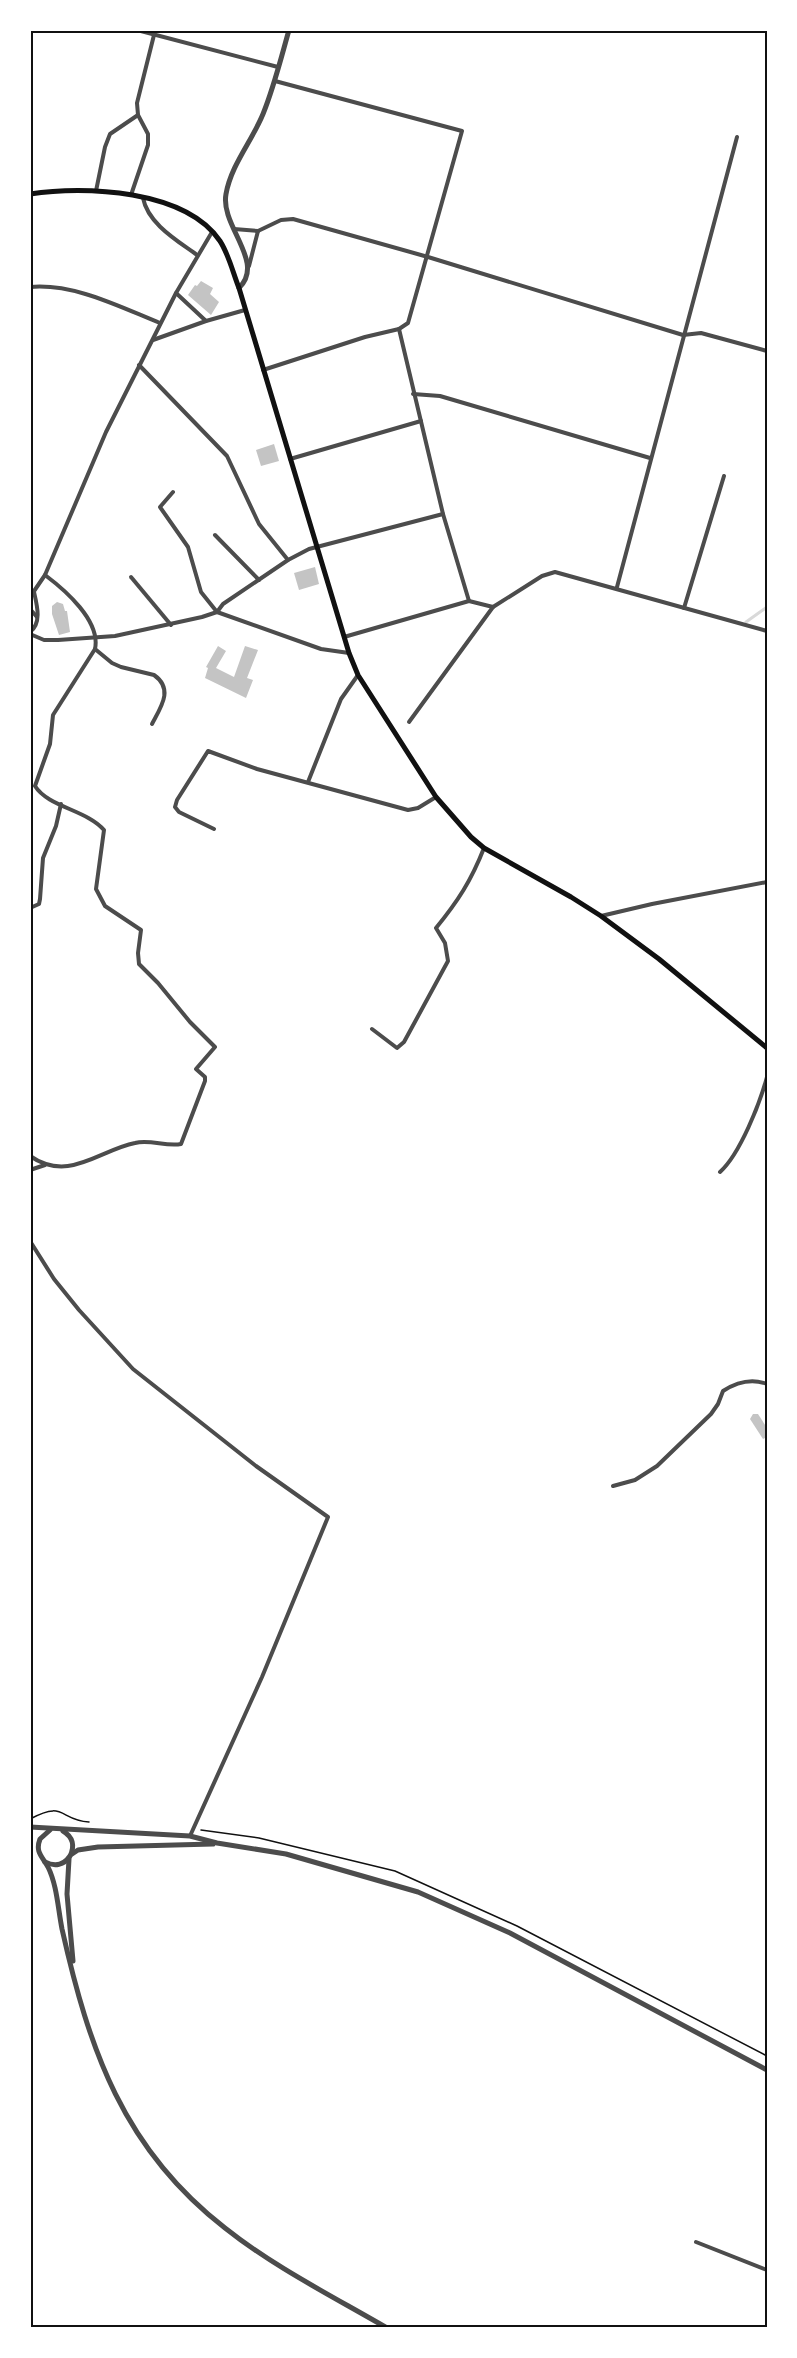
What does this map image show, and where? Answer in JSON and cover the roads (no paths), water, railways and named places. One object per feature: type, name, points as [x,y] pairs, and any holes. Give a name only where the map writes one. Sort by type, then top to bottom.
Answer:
[{"type":"main road","points":[[30,194],[62,190],[96,191],[143,197],[178,209],[212,232],[226,253],[239,288],[349,653],[358,675],[436,797],[462,828],[484,848],[601,916],[659,959],[767,1048]]},
{"type":"street","points":[[137,30],[278,67]]},
{"type":"street","points":[[249,267],[226,207],[226,194],[235,170],[263,115],[289,30]]},
{"type":"street","points":[[131,195],[148,145],[148,134],[138,115],[138,91],[154,34]]},
{"type":"street","points":[[263,370],[365,337],[399,329],[408,323],[462,131],[275,81]]},
{"type":"street","points":[[96,191],[110,134],[138,115]]},
{"type":"street","points":[[617,587],[737,137]]},
{"type":"street","points":[[143,197],[144,205],[154,219],[197,255]]},
{"type":"street","points":[[234,229],[258,231],[281,220],[293,219],[428,256],[683,335],[701,333],[767,351]]},
{"type":"street","points":[[239,288],[248,280],[258,231]]},
{"type":"street","points":[[30,597],[45,574],[106,432],[139,365],[176,293],[212,232]]},
{"type":"street","points":[[30,287],[46,287],[94,297],[160,323]]},
{"type":"street","points":[[176,293],[206,321]]},
{"type":"street","points":[[152,341],[206,321],[245,310]]},
{"type":"street","points":[[399,329],[443,514],[469,601]]},
{"type":"street","points":[[139,365],[227,456],[259,524],[288,560]]},
{"type":"street","points":[[413,394],[440,396],[650,458]]},
{"type":"street","points":[[290,459],[421,421]]},
{"type":"street","points":[[684,608],[724,476]]},
{"type":"street","points":[[173,492],[160,507],[188,547],[201,592],[217,612],[321,649],[349,653]]},
{"type":"street","points":[[38,620],[30,633],[44,640],[98,638],[171,625],[217,612],[223,604],[288,560],[317,547],[443,514]]},
{"type":"street","points":[[215,535],[259,580]]},
{"type":"street","points":[[409,722],[493,607],[542,576],[555,572],[617,587],[767,631]]},
{"type":"street","points":[[30,1170],[45,1165],[79,1164],[135,1143],[181,1144],[205,1081],[205,1077],[196,1069],[215,1047],[139,964],[141,930],[105,906],[96,890],[104,830],[93,820],[42,793],[36,786],[50,744],[52,715],[95,649],[98,638],[88,619],[73,600],[63,588],[45,574]]},
{"type":"street","points":[[131,577],[171,625]]},
{"type":"street","points":[[34,592],[38,620],[37,637]]},
{"type":"street","points":[[344,637],[469,601],[493,607]]},
{"type":"street","points":[[30,609],[38,620]]},
{"type":"street","points":[[95,649],[112,663],[154,675],[160,679],[166,692],[165,699],[152,724]]},
{"type":"street","points":[[308,782],[341,699],[358,675]]},
{"type":"street","points":[[214,829],[179,812],[176,807],[177,800],[208,751],[247,766],[408,810],[418,808],[436,797]]},
{"type":"street","points":[[30,908],[39,904],[43,858],[56,826],[60,804]]},
{"type":"street","points":[[372,1029],[397,1048],[404,1042],[448,961],[445,943],[436,928],[473,877],[484,848]]},
{"type":"street","points":[[601,916],[652,903],[767,882]]},
{"type":"street","points":[[720,1172],[727,1166],[750,1122],[767,1077]]},
{"type":"street","points":[[30,1156],[45,1165]]},
{"type":"street","points":[[30,1241],[54,1279],[133,1369],[256,1466],[328,1517],[262,1677],[190,1836]]},
{"type":"street","points":[[613,1486],[635,1479],[657,1466],[711,1413],[718,1404],[723,1391],[742,1382],[756,1380],[767,1384]]},
{"type":"street","points":[[30,1827],[50,1830],[190,1836],[217,1844],[286,1854],[418,1892],[510,1933],[767,2070]]},
{"type":"street","points":[[38,1852],[40,1839],[50,1830]]},
{"type":"street","points":[[62,1830],[71,1838],[73,1846],[67,1894],[73,1944],[73,1969]]},
{"type":"street","points":[[44,1861],[57,1865],[78,1850],[98,1847],[217,1844]]},
{"type":"street","points":[[30,1850],[38,1852],[51,1875],[90,2037],[108,2082],[142,2141],[171,2178],[240,2240],[291,2273],[387,2328]]},
{"type":"street","points":[[696,2242],[767,2270]]},
{"type":"waterway","points":[[746,622],[767,607]]}]
